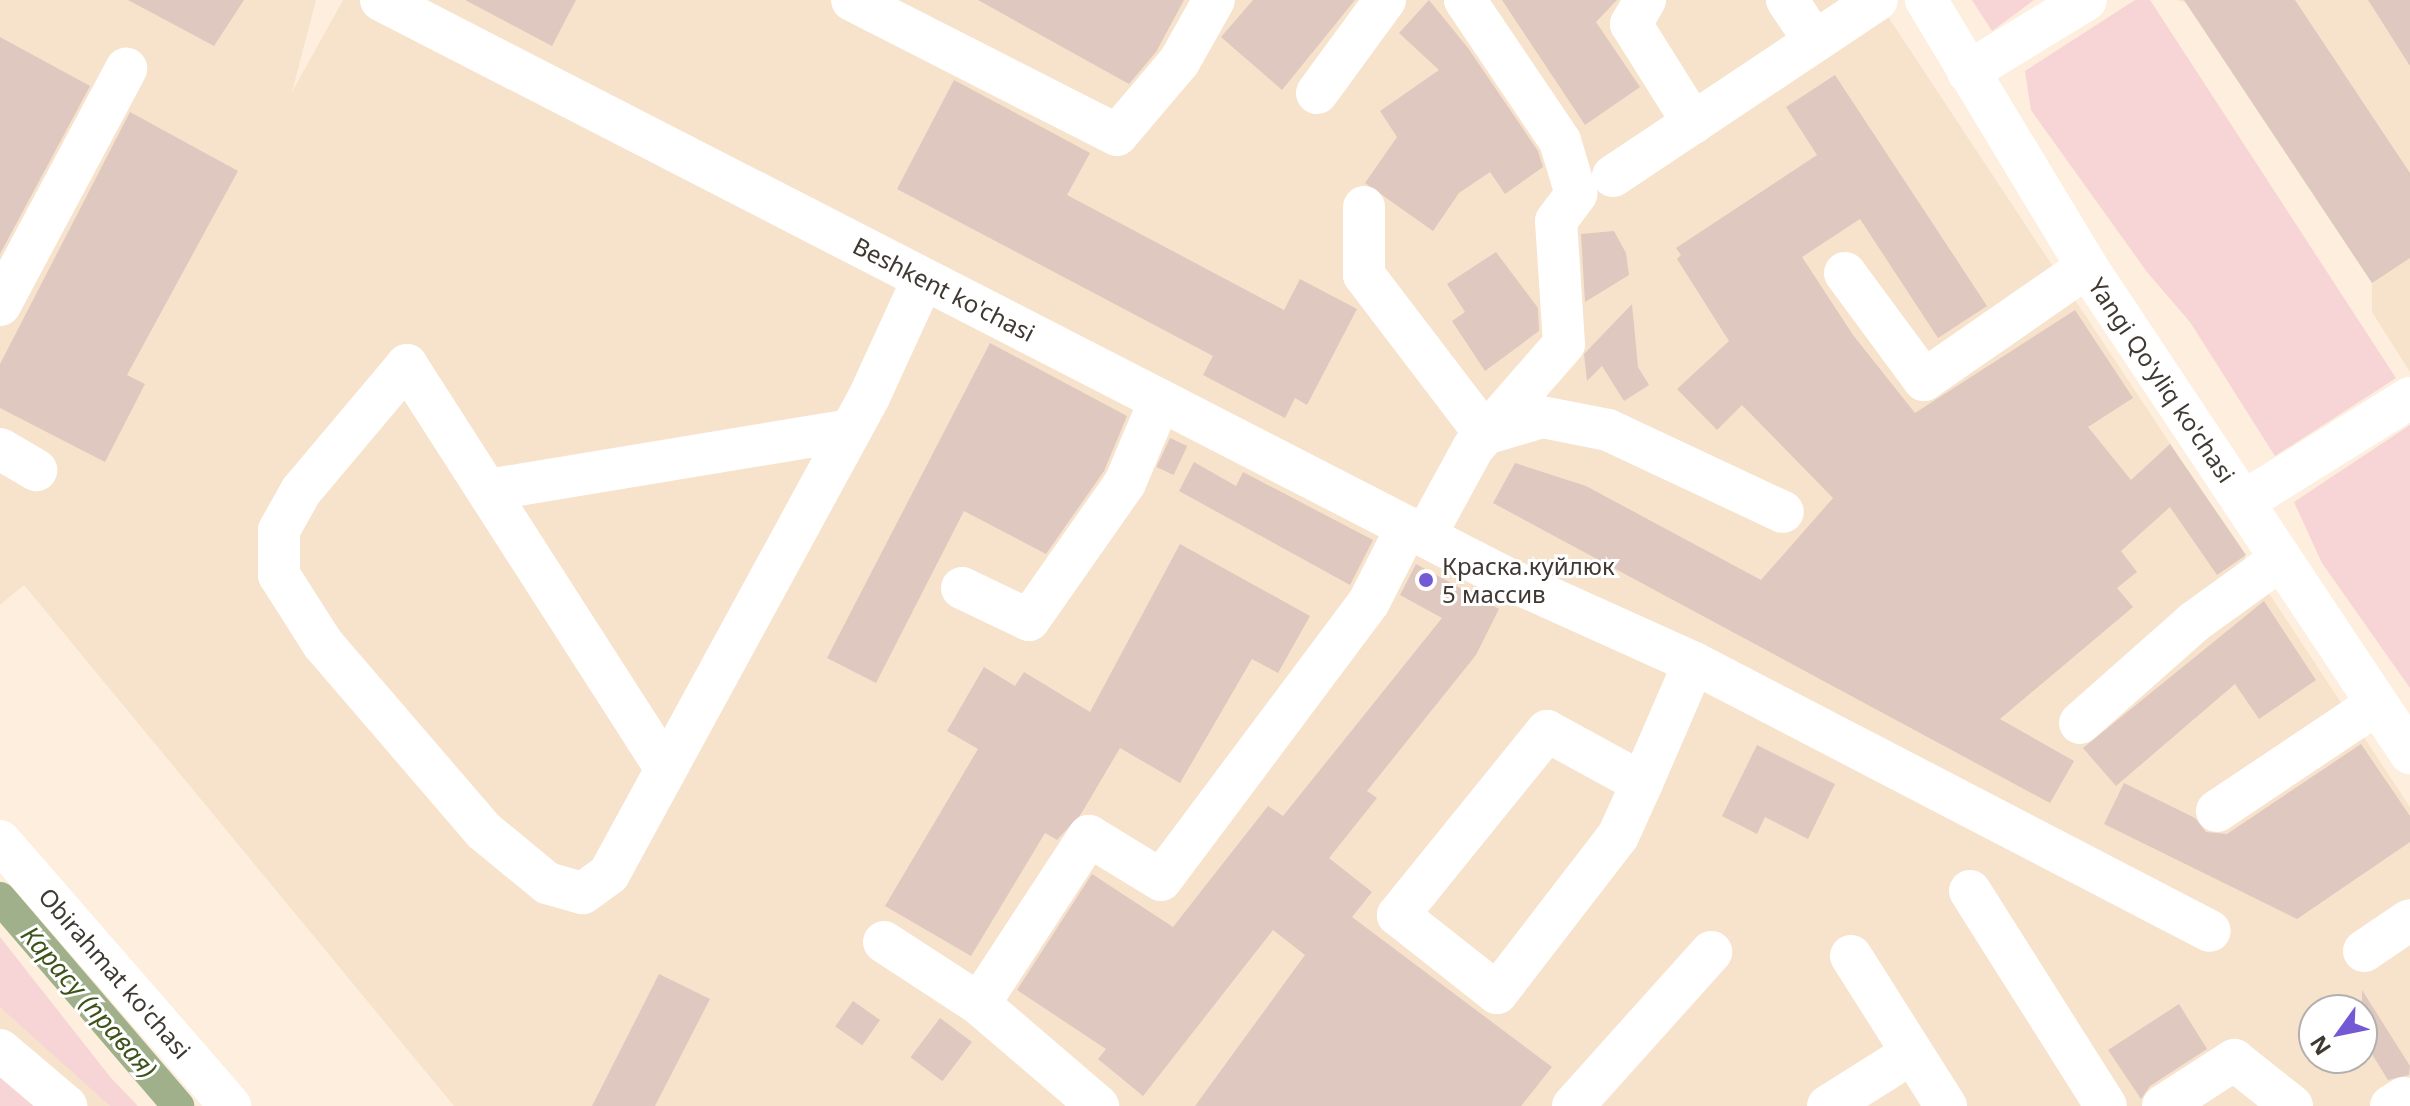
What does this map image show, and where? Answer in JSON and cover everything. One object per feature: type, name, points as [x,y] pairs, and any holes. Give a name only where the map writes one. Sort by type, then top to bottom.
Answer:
[{"type":"street","name":"Beshkent ko'chasi","points":[[381,0],[1508,579],[1694,663],[2210,931]]},
{"type":"street","points":[[852,0],[1117,135],[1179,62],[1214,0]]},
{"type":"street","points":[[1317,93],[1385,0]]},
{"type":"street","points":[[979,1004],[1089,836],[1161,880],[1369,602],[1485,434],[1564,344],[1556,221],[1576,194],[1560,141],[1465,0]]},
{"type":"street","points":[[1645,0],[1631,24],[1693,123]]},
{"type":"street","points":[[1787,0],[1815,42]]},
{"type":"street","points":[[1613,176],[1877,0]]},
{"type":"street","name":"Yangi Qo'yliq ko'chasi","points":[[1926,0],[2087,267],[2410,753]]},
{"type":"street","points":[[1968,72],[2086,0]]},
{"type":"street","points":[[0,305],[126,69]]},
{"type":"street","points":[[1364,207],[1364,275],[1485,434]]},
{"type":"street","points":[[1845,273],[1924,380],[2087,267]]},
{"type":"street","points":[[666,769],[407,365],[301,491],[279,530],[279,575],[323,644],[383,716],[484,831],[547,883],[583,893],[609,874],[851,430],[923,279]]},
{"type":"street","points":[[2243,502],[2410,398]]},
{"type":"street","points":[[962,588],[1029,620],[1125,483],[1160,400]]},
{"type":"street","points":[[1485,434],[1542,417],[1608,430],[1783,512]]},
{"type":"street","points":[[488,490],[851,430]]},
{"type":"street","points":[[0,449],[36,470]]},
{"type":"street","points":[[2080,723],[2194,622],[2281,559]]},
{"type":"street","points":[[1642,783],[1547,731],[1398,915],[1497,993],[1618,836],[1642,783],[1694,663]]},
{"type":"street","points":[[2217,811],[2377,704]]},
{"type":"street","name":"Obirahmat ko'chasi","points":[[0,841],[230,1106]]},
{"type":"street","points":[[1970,891],[2106,1106]]},
{"type":"street","points":[[2364,951],[2410,920]]},
{"type":"street","points":[[884,942],[979,1004],[1098,1106]]},
{"type":"street","points":[[1573,1106],[1711,952]]},
{"type":"street","points":[[1851,956],[1946,1106]]},
{"type":"street","points":[[0,1050],[66,1106]]},
{"type":"street","points":[[1828,1106],[1912,1053]]},
{"type":"street","points":[[2163,1106],[2234,1060],[2292,1106]]},
{"type":"shaded area","points":[[0,0],[316,0],[292,92],[343,0],[1877,0],[2410,807],[2410,1106],[454,1106],[24,585],[0,605]]},
{"type":"shaded area","points":[[1972,0],[2034,0],[1992,31]]},
{"type":"shaded area","points":[[2135,0],[2150,0],[2396,378],[2275,456],[2190,322],[2147,272],[2031,110],[2025,71]]},
{"type":"shaded area","points":[[2177,0],[2410,0],[2410,372],[2372,312],[2372,282],[2186,3]]},
{"type":"shaded area","points":[[2410,425],[2410,688],[2322,563],[2294,502]]},
{"type":"shaded area","points":[[0,937],[111,1078],[138,1106],[110,1106],[0,1007]]},
{"type":"shaded area","points":[[0,1007],[25,1026],[110,1106],[0,1106]]},
{"type":"shaded area","points":[[0,1071],[42,1106],[0,1106]]},
{"type":"building","points":[[128,0],[244,0],[214,46]]},
{"type":"building","points":[[465,0],[576,0],[552,46]]},
{"type":"building","points":[[978,0],[1184,0],[1156,52],[1129,84]]},
{"type":"building","points":[[1253,0],[1355,0],[1282,90],[1221,37]]},
{"type":"building","points":[[1429,0],[1468,48],[1538,151],[1543,167],[1505,194],[1490,172],[1459,193],[1433,231],[1365,183],[1397,137],[1380,111],[1439,70],[1399,33]]},
{"type":"building","points":[[1502,0],[1617,0],[1596,22],[1640,87],[1585,125]]},
{"type":"building","points":[[2184,0],[2295,0],[2410,173],[2410,258],[2372,283]]},
{"type":"building","points":[[2368,0],[2410,0],[2410,66]]},
{"type":"building","points":[[0,37],[90,86],[0,254]]},
{"type":"building","points":[[1835,75],[1987,306],[1938,338],[1860,219],[1802,257],[1853,335],[1915,413],[2075,310],[2133,398],[2088,427],[2131,480],[2170,444],[2246,555],[2217,575],[2170,507],[2121,551],[2137,572],[2117,588],[2133,607],[2000,719],[2074,761],[2050,803],[1493,503],[1515,463],[1586,486],[1761,580],[1833,498],[1742,405],[1717,430],[1677,389],[1729,341],[1677,259],[1681,255],[1676,248],[1817,155],[1786,107]]},
{"type":"building","points":[[954,80],[1090,153],[1067,195],[1284,310],[1300,279],[1357,309],[1307,405],[1295,398],[1285,418],[1203,375],[1213,356],[897,189]]},
{"type":"building","points":[[130,112],[238,171],[127,375],[145,384],[105,462],[0,408],[0,364]]},
{"type":"building","points":[[1614,231],[1626,253],[1629,275],[1585,302],[1581,234]]},
{"type":"building","points":[[1496,252],[1538,308],[1539,331],[1485,371],[1452,321],[1465,312],[1447,284]]},
{"type":"building","points":[[1632,304],[1638,367],[1649,385],[1624,401],[1602,366],[1587,381],[1584,354]]},
{"type":"building","points":[[990,343],[1127,416],[1104,471],[1046,554],[964,511],[876,683],[827,658]]},
{"type":"building","points":[[1170,438],[1187,446],[1174,475],[1156,467]]},
{"type":"building","points":[[1194,462],[1236,486],[1243,472],[1373,540],[1350,585],[1179,491]]},
{"type":"building","points":[[1180,544],[1310,616],[1278,673],[1252,659],[1180,783],[1120,748],[1081,814],[1057,840],[1045,833],[971,956],[885,906],[978,749],[947,731],[984,667],[1015,686],[1024,672],[1090,712]]},
{"type":"building","points":[[1416,564],[1499,609],[1476,655],[1367,791],[1377,798],[1329,858],[1372,892],[1352,917],[1552,1067],[1521,1106],[1195,1106],[1305,955],[1273,930],[1143,1096],[1098,1059],[1106,1049],[1017,990],[1092,874],[1173,927],[1268,806],[1283,816],[1442,618],[1400,595]]},
{"type":"building","points":[[2264,601],[2316,680],[2259,719],[2235,684],[2116,786],[2083,748]]},
{"type":"building","points":[[2361,744],[2410,816],[2410,842],[2297,919],[2104,824],[2124,783],[2195,818],[2206,832],[2227,834]]},
{"type":"building","points":[[1757,745],[1835,784],[1808,839],[1765,817],[1757,834],[1722,816]]},
{"type":"building","points":[[659,974],[710,999],[655,1106],[592,1106]]},
{"type":"building","points":[[853,1001],[880,1020],[862,1045],[835,1026]]},
{"type":"building","points":[[2179,1004],[2207,1049],[2150,1086],[2141,1099],[2108,1050]]},
{"type":"building","points":[[2378,1015],[2410,1066],[2409,1075],[2388,1080],[2378,1064]]},
{"type":"building","points":[[940,1018],[972,1042],[942,1081],[911,1057]]},
{"type":"waterway","name":"Карасу (правая)","points":[[0,898],[178,1106]]},
{"type":"place","name":"Краска.куйлюк 5 массив","points":[[1426,580]]}]
